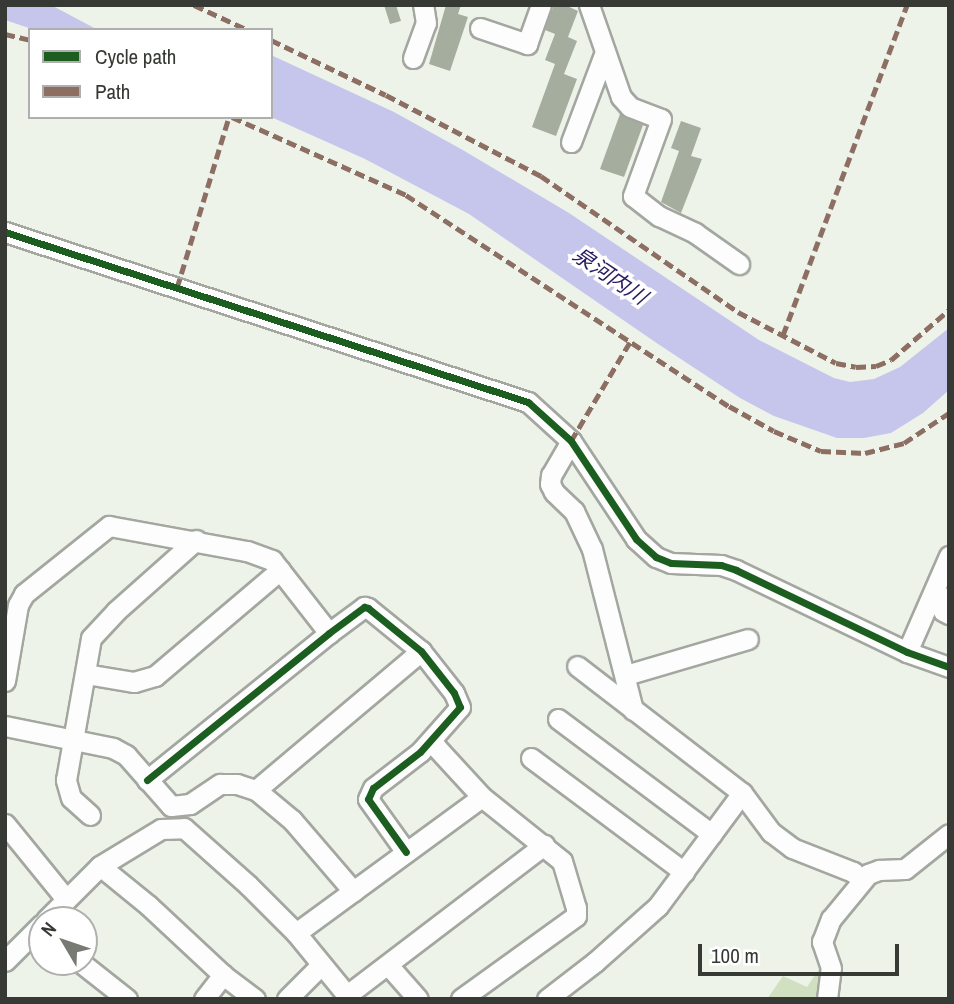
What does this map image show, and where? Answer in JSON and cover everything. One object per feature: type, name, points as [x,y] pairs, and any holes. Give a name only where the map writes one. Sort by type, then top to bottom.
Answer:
[{"type":"street","points":[[413,58],[426,23],[423,5]]},
{"type":"street","points":[[480,28],[527,44],[541,5]]},
{"type":"street","points":[[589,5],[625,103],[660,118],[633,196],[659,216],[695,233],[739,264]]},
{"type":"street","points":[[571,142],[605,52]]},
{"type":"street","points":[[5,232],[528,402],[571,442],[636,539],[656,557],[671,563],[713,565],[736,570],[907,652],[949,667]]},
{"type":"street","points":[[571,442],[551,475],[550,484],[554,492],[575,511],[592,549],[633,710]]},
{"type":"street","points":[[5,681],[18,605],[24,594],[101,530],[118,525],[259,553],[272,560],[280,569],[329,633]]},
{"type":"street","points":[[90,815],[67,789],[91,638],[97,629],[196,540]]},
{"type":"street","points":[[907,652],[949,556]]},
{"type":"street","points":[[86,674],[134,682],[155,676],[280,569]]},
{"type":"street","points":[[949,597],[943,611],[949,614]]},
{"type":"street","points":[[147,780],[329,633],[364,607],[368,608],[421,651],[454,694],[460,707],[420,752],[373,788],[368,799],[406,852]]},
{"type":"street","points":[[626,675],[748,639]]},
{"type":"street","points":[[256,790],[421,651]]},
{"type":"street","points":[[577,666],[742,793],[771,832],[792,848],[853,872],[862,880]]},
{"type":"street","points":[[558,719],[712,834]]},
{"type":"street","points":[[5,726],[113,748],[126,755],[171,806],[190,804],[220,784],[237,784],[256,790],[292,820],[353,891]]},
{"type":"street","points":[[432,739],[436,747],[482,797],[562,862],[567,870],[576,916],[461,999]]},
{"type":"street","points":[[531,758],[684,872]]},
{"type":"street","points":[[547,999],[658,906],[742,793]]},
{"type":"street","points":[[296,933],[482,797]]},
{"type":"street","points":[[5,824],[66,898]]},
{"type":"street","points":[[59,906],[100,866],[161,829],[184,828],[248,885],[296,933],[348,997],[544,845]]},
{"type":"street","points":[[827,999],[831,980],[822,942],[825,929],[867,874],[879,870],[905,869],[949,834]]},
{"type":"street","points":[[100,866],[148,905],[223,975],[255,999]]},
{"type":"street","points":[[5,961],[28,938]]},
{"type":"street","points":[[287,999],[321,965]]},
{"type":"street","points":[[388,965],[418,999]]},
{"type":"street","points":[[204,999],[223,975]]},
{"type":"street","points":[[98,976],[127,999]]},
{"type":"green space","points":[[823,963],[823,999],[767,999],[783,976],[807,987]]},
{"type":"water","points":[[5,5],[51,5],[94,28],[29,28],[5,20]]},
{"type":"water","name":"泉河内川","points":[[273,56],[394,112],[461,149],[569,213],[759,340],[834,378],[850,382],[874,379],[900,367],[949,328],[949,390],[923,413],[891,433],[864,438],[837,438],[774,416],[740,398],[658,344],[469,214],[365,159],[273,118]]},
{"type":"building","points":[[384,5],[396,5],[401,21],[390,24]]},
{"type":"building","points":[[446,5],[461,5],[458,14],[468,17],[450,71],[429,64]]},
{"type":"building","points":[[554,5],[565,5],[578,11],[568,37],[577,41],[564,74],[577,79],[556,136],[532,127],[555,64],[545,60],[555,34],[545,30]]},
{"type":"building","points":[[620,114],[643,125],[624,177],[600,169]]},
{"type":"building","points":[[681,121],[701,128],[691,156],[702,159],[681,213],[661,202],[679,151],[671,148]]},
{"type":"marked path","points":[[194,5],[244,28]]},
{"type":"marked path","points":[[783,335],[907,5]]},
{"type":"marked path","points":[[5,34],[28,40]]},
{"type":"marked path","points":[[273,41],[386,95],[541,176],[738,312],[836,363],[856,367],[876,366],[891,360],[949,310]]},
{"type":"marked path","points":[[177,288],[228,119]]},
{"type":"marked path","points":[[236,119],[406,195],[729,406],[774,431],[821,451],[865,453],[904,443],[949,413]]},
{"type":"marked path","points":[[571,441],[630,342]]},
{"type":"cycle path","points":[[5,232],[528,402],[571,441],[636,539],[656,557],[671,563],[721,565],[736,570],[907,652],[949,667]]},
{"type":"cycle path","points":[[147,780],[329,633],[364,607],[368,608],[421,651],[454,693],[460,707],[420,752],[373,788],[368,799],[406,852]]}]
